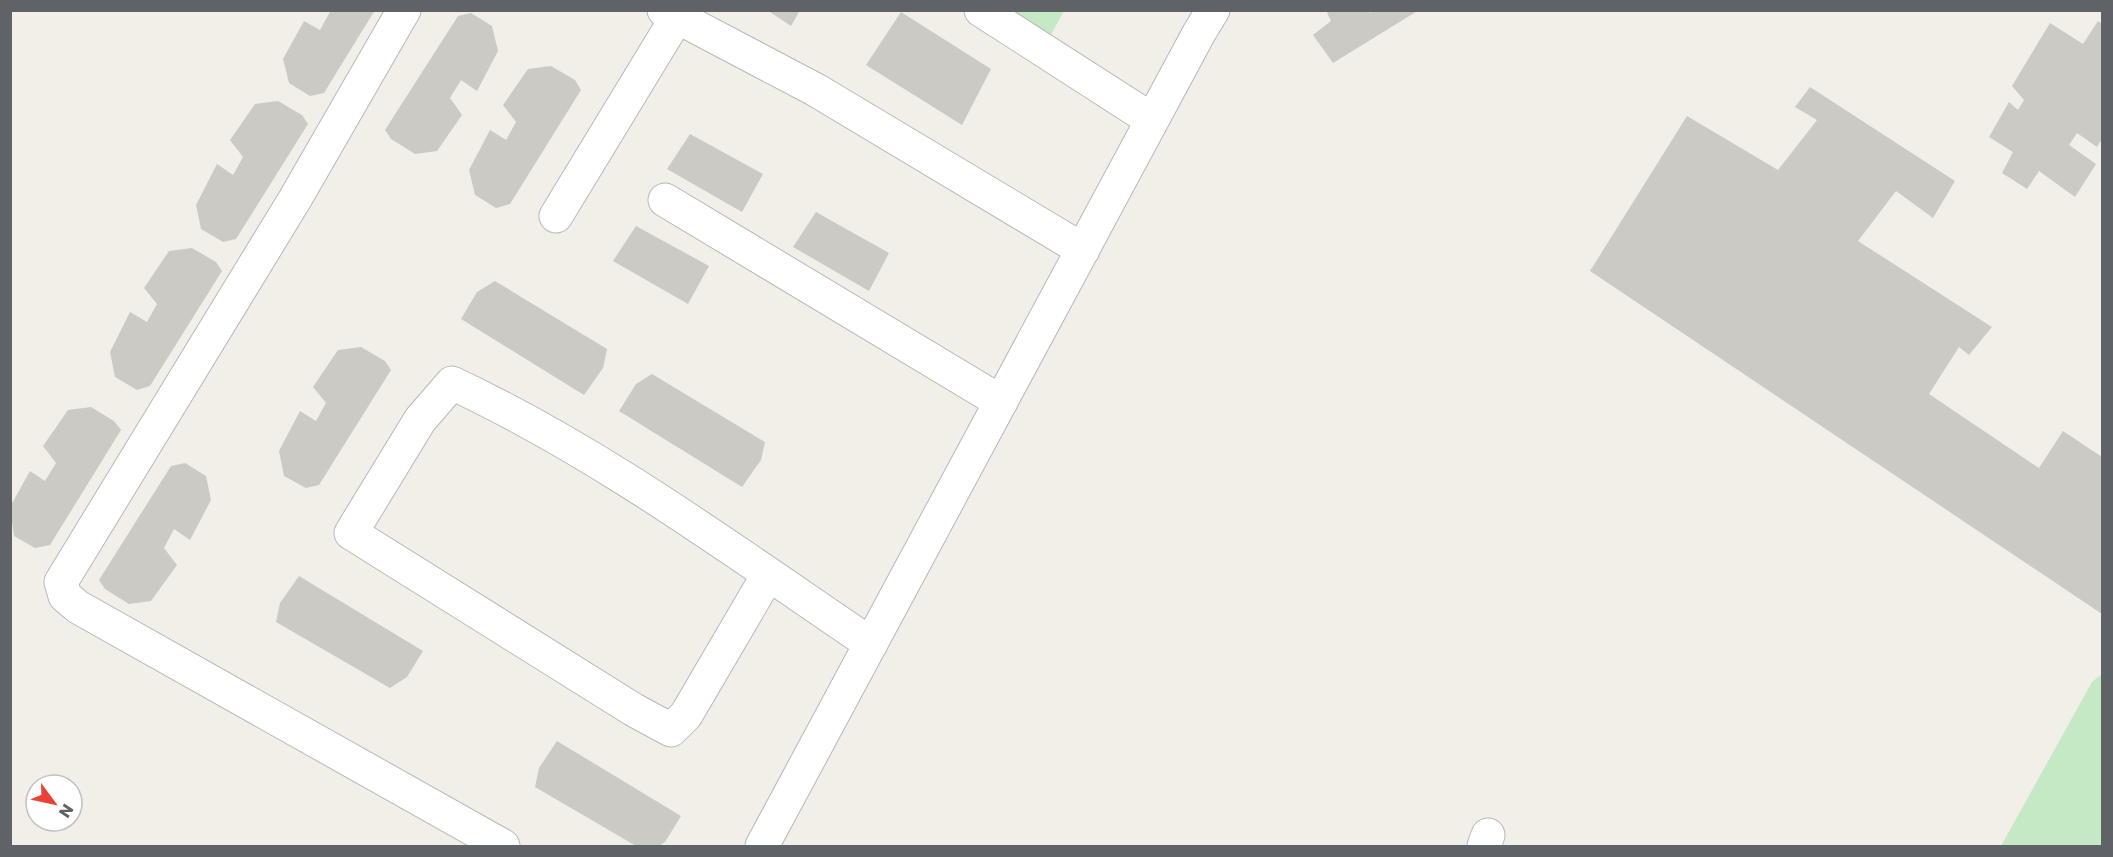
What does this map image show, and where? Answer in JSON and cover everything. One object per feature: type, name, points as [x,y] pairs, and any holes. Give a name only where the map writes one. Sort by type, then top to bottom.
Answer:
[{"type":"street","points":[[404,10],[295,199],[61,582],[65,596],[78,607],[503,846]]},
{"type":"street","points":[[981,10],[1152,120]]},
{"type":"street","points":[[762,846],[1152,120],[1214,10]]},
{"type":"street","points":[[556,216],[670,14],[816,90],[1083,250]]},
{"type":"street","points":[[665,200],[866,323],[1001,402]]},
{"type":"street","points":[[768,575],[686,715],[672,730],[634,710],[351,533],[420,420],[452,383],[497,404],[666,504],[871,644]]},
{"type":"green space","points":[[1006,11],[1064,11],[1049,38]]},
{"type":"green space","points":[[2102,674],[2102,846],[2001,846],[2092,682]]},
{"type":"building","points":[[331,10],[375,10],[324,93],[310,96],[289,83],[283,59],[304,21],[320,30]]},
{"type":"building","points":[[767,10],[800,10],[791,26]]},
{"type":"building","points":[[1326,10],[1368,10],[1370,13],[1374,10],[1419,10],[1333,63],[1313,35],[1331,21]]},
{"type":"building","points":[[901,12],[991,69],[962,125],[866,65]]},
{"type":"building","points":[[471,13],[492,26],[498,51],[477,91],[461,80],[450,98],[462,115],[437,151],[415,154],[391,139],[385,130],[458,16]]},
{"type":"building","points":[[2098,21],[2102,24],[2102,139],[2097,147],[2077,133],[2069,145],[2096,164],[2075,197],[2039,171],[2027,189],[2002,173],[2013,152],[1989,137],[2009,102],[2018,110],[2024,100],[2012,86],[2050,23],[2083,44]]},
{"type":"building","points":[[551,66],[575,80],[581,90],[510,204],[496,208],[475,195],[469,170],[490,130],[506,140],[516,122],[503,105],[528,69]]},
{"type":"building","points":[[1810,87],[1955,181],[1933,218],[1896,191],[1858,241],[1992,327],[1969,355],[1959,347],[1929,394],[2039,468],[2063,431],[2102,457],[2102,614],[1590,271],[1687,116],[1778,170],[1817,120],[1795,107]]},
{"type":"building","points":[[278,101],[302,115],[308,124],[236,239],[223,242],[201,229],[196,205],[217,164],[233,175],[243,157],[230,140],[255,104]]},
{"type":"building","points":[[690,134],[763,174],[742,212],[667,169]]},
{"type":"building","points":[[816,212],[889,253],[869,291],[793,247]]},
{"type":"building","points":[[636,226],[709,266],[688,304],[613,261]]},
{"type":"building","points":[[192,248],[216,262],[222,271],[150,386],[137,390],[115,377],[110,352],[130,312],[147,322],[157,304],[144,288],[169,251]]},
{"type":"building","points":[[495,281],[607,349],[603,368],[584,395],[461,319],[477,292]]},
{"type":"building","points":[[361,347],[385,361],[391,370],[319,485],[306,488],[284,476],[279,451],[300,411],[316,421],[326,403],[313,387],[338,350]]},
{"type":"building","points":[[652,374],[765,442],[761,460],[742,487],[619,411],[636,384]]},
{"type":"building","points":[[91,407],[114,421],[121,430],[50,545],[35,548],[14,536],[10,507],[30,471],[45,481],[56,463],[43,446],[68,410]]},
{"type":"building","points":[[185,463],[206,476],[211,500],[190,540],[174,529],[164,548],[177,565],[151,601],[129,604],[105,589],[99,580],[171,466]]},
{"type":"building","points":[[299,576],[423,651],[407,677],[390,688],[276,622],[280,603]]},
{"type":"building","points":[[557,741],[681,816],[665,842],[659,846],[636,846],[535,787],[539,768]]}]
